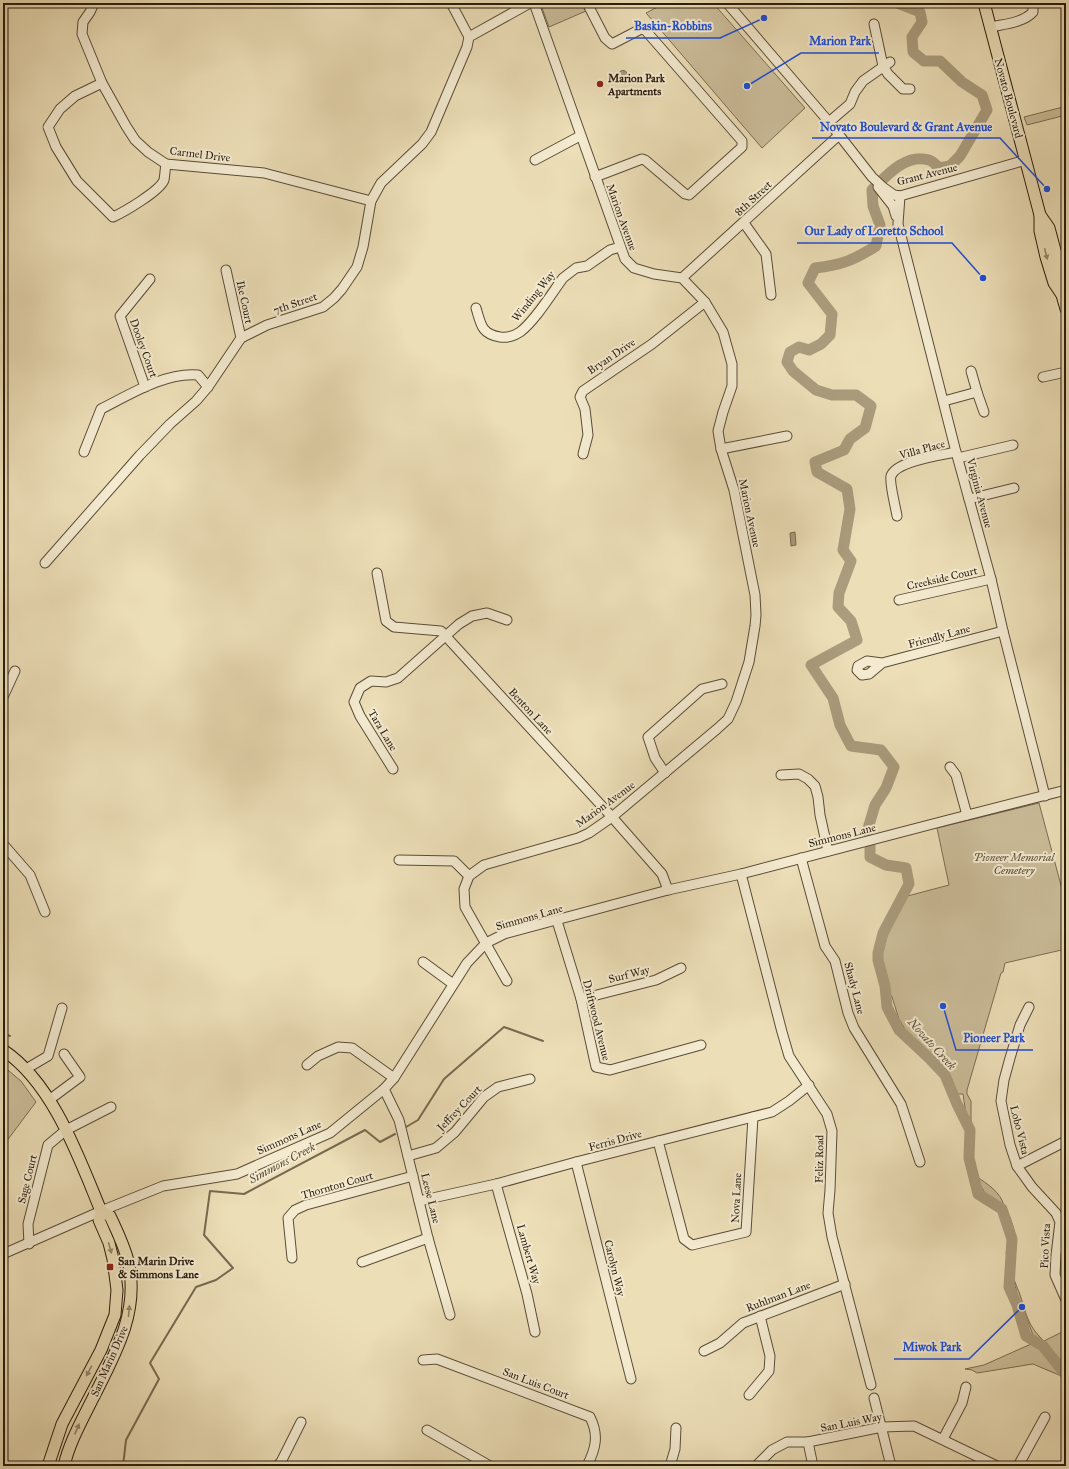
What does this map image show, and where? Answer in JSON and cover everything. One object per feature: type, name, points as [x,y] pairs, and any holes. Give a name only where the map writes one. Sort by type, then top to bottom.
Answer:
[{"type":"main road","name":"Novato Boulevard","points":[[984,3],[1040,215],[1040,231],[1046,257],[1054,283],[1062,295],[1066,310]]},
{"type":"main road","name":"San Marin Drive","points":[[3,1050],[26,1069],[49,1100],[66,1130],[101,1211],[99,1220],[109,1243],[113,1259],[117,1290],[115,1315],[101,1350],[62,1424],[48,1466]]},
{"type":"main road","name":"San Marin Drive","points":[[64,1466],[77,1428],[108,1369],[125,1330],[128,1318],[131,1288],[128,1263],[110,1216],[101,1211]]},
{"type":"street","name":"Carmel Drive","points":[[94,3],[83,22],[82,34],[102,83],[135,140],[148,152],[166,164],[264,173],[371,201]]},
{"type":"street","points":[[451,3],[469,37],[530,3]]},
{"type":"street","name":"Marion Avenue","points":[[469,876],[484,865],[578,838],[589,833],[612,817],[728,719],[736,702],[749,662],[755,626],[755,595],[734,490],[721,449],[718,431],[722,412],[732,386],[732,364],[723,332],[705,302],[682,278],[654,274],[634,268],[625,259],[580,136],[534,3]]},
{"type":"street","points":[[587,3],[605,38],[612,44],[639,30],[643,29],[646,31],[742,141],[742,148],[689,194],[685,194],[642,159],[595,177]]},
{"type":"street","points":[[727,3],[829,122],[881,188],[893,206],[898,224]]},
{"type":"street","points":[[991,28],[1030,16],[1034,8],[1033,3]]},
{"type":"street","points":[[874,24],[887,64],[888,74],[903,89],[910,89]]},
{"type":"street","name":"7th Street","points":[[45,563],[140,455],[170,424],[196,401],[208,387],[241,338],[267,325],[323,307],[334,298],[357,267],[363,247],[371,201],[381,182],[422,144],[431,132],[467,47],[469,37]]},
{"type":"street","points":[[829,122],[850,104],[855,92],[863,81],[887,64]]},
{"type":"street","points":[[102,83],[75,96],[60,109],[48,127],[56,147],[77,181],[113,217],[124,212],[155,191],[164,181],[166,164]]},
{"type":"street","name":"8th Street","points":[[682,278],[839,135]]},
{"type":"street","points":[[535,160],[580,136]]},
{"type":"street","name":"Grant Avenue","points":[[881,188],[900,196],[1026,160]]},
{"type":"street","name":"Virginia Avenue","points":[[900,196],[898,224],[957,455],[991,579],[1002,631],[1045,796]]},
{"type":"street","points":[[744,223],[766,254],[771,295]]},
{"type":"street","name":"Winding Way","points":[[476,308],[481,325],[486,332],[493,336],[510,337],[519,333],[528,326],[568,273],[576,268],[587,266],[610,250],[620,247]]},
{"type":"street","name":"Ike Court","points":[[226,270],[241,338]]},
{"type":"street","name":"Dooley Court","points":[[145,387],[120,316],[150,279]]},
{"type":"street","name":"Bryan Drive","points":[[583,454],[588,435],[584,409],[580,397],[583,391],[652,344],[705,302]]},
{"type":"street","points":[[971,371],[984,412]]},
{"type":"street","points":[[1043,377],[1066,372]]},
{"type":"street","points":[[84,452],[100,409],[145,387],[174,376],[190,374],[198,375],[208,387]]},
{"type":"street","points":[[944,401],[977,392]]},
{"type":"street","points":[[721,449],[787,436]]},
{"type":"street","name":"Villa Place","points":[[897,516],[890,477],[895,469],[903,464],[1013,445]]},
{"type":"street","points":[[969,499],[1014,488]]},
{"type":"street","name":"Benton Lane","points":[[377,573],[386,621],[394,627],[441,631],[612,817],[662,874],[668,890]]},
{"type":"street","name":"Creekside Court","points":[[899,600],[991,579]]},
{"type":"street","points":[[446,636],[459,624],[472,616],[487,613],[507,620]]},
{"type":"street","name":"Friendly Lane","points":[[882,663],[1002,631]]},
{"type":"street","name":"Tara Lane","points":[[393,769],[360,716],[354,702],[360,688],[371,681],[386,682],[398,678],[446,636]]},
{"type":"street","points":[[3,697],[15,671]]},
{"type":"street","points":[[665,773],[655,758],[648,737],[702,689],[722,684]]},
{"type":"street","points":[[950,767],[956,775],[967,815]]},
{"type":"street","points":[[781,775],[799,774],[808,779],[815,786],[828,851]]},
{"type":"street","name":"Simmons Lane","points":[[3,1254],[29,1244],[101,1211],[163,1186],[237,1174],[330,1133],[384,1090],[394,1078],[467,963],[486,943],[504,934],[668,890],[741,874],[1066,790]]},
{"type":"street","points":[[3,844],[30,875],[46,912]]},
{"type":"street","name":"Shady Lane","points":[[801,858],[825,946],[835,961],[848,1013],[854,1028],[901,1104],[920,1162]]},
{"type":"street","points":[[399,860],[454,861],[469,876],[464,889],[465,907],[507,980]]},
{"type":"street","name":"Feliz Road","points":[[741,874],[789,1056],[827,1114],[832,1132],[828,1214],[832,1237],[871,1385]]},
{"type":"street","name":"Driftwood Avenue","points":[[557,921],[581,998],[596,1067],[610,1070],[701,1045]]},
{"type":"street","points":[[423,962],[453,984]]},
{"type":"street","name":"Surf Way","points":[[581,998],[656,980],[681,968]]},
{"type":"street","name":"Lobo Vista","points":[[1017,1166],[1010,1145],[1001,1101],[1004,1080],[1012,1051],[1020,1025],[1029,1007]]},
{"type":"street","points":[[26,1069],[48,1056],[62,1008]]},
{"type":"street","points":[[307,1065],[318,1056],[338,1047],[352,1048],[394,1078]]},
{"type":"street","points":[[49,1100],[80,1077],[64,1054]]},
{"type":"street","name":"Jeffrey Court","points":[[408,1156],[436,1148],[455,1132],[484,1097],[498,1087],[530,1079]]},
{"type":"street","name":"Ferris Drive","points":[[419,1201],[496,1184],[772,1112],[809,1085]]},
{"type":"street","name":"Leese Lane","points":[[384,1090],[399,1120],[428,1238],[450,1315]]},
{"type":"street","name":"Sage Court","points":[[29,1244],[28,1224],[48,1145],[66,1130],[111,1107]]},
{"type":"street","name":"Nova Lane","points":[[658,1141],[684,1239],[692,1245],[739,1234],[746,1232],[753,1117]]},
{"type":"street","points":[[1017,1166],[1066,1141]]},
{"type":"street","name":"Carolyn Way","points":[[576,1162],[631,1379]]},
{"type":"street","name":"Pico Vista","points":[[1017,1166],[1032,1188],[1063,1221],[1056,1254],[1055,1275],[1066,1298]]},
{"type":"street","name":"Thornton Court","points":[[292,1258],[288,1218],[295,1210],[306,1205],[412,1176]]},
{"type":"street","name":"Lambert Way","points":[[496,1184],[527,1294],[535,1332]]},
{"type":"street","points":[[362,1262],[428,1238]]},
{"type":"street","name":"Ruhlman Lane","points":[[704,1351],[720,1343],[743,1323],[845,1284]]},
{"type":"street","points":[[749,1395],[769,1371],[770,1356],[760,1316]]},
{"type":"street","name":"San Luis Court","points":[[423,1360],[437,1359],[590,1417],[596,1434],[595,1445],[587,1466]]},
{"type":"street","points":[[943,1440],[962,1403],[966,1388]]},
{"type":"street","points":[[874,1398],[891,1466]]},
{"type":"street","points":[[1018,1466],[1045,1418]]},
{"type":"street","points":[[277,1466],[302,1422]]},
{"type":"street","name":"San Luis Way","points":[[756,1466],[772,1450],[787,1442],[808,1442],[882,1427],[914,1426],[997,1466]]},
{"type":"street","points":[[670,1466],[676,1449],[676,1428]]},
{"type":"street","points":[[427,1430],[490,1466]]},
{"type":"street","points":[[808,1442],[813,1466]]},
{"type":"green space","points":[[544,3],[583,3],[586,11],[549,27],[542,8]]},
{"type":"green space","points":[[665,3],[713,3],[805,108],[762,148],[646,13]]},
{"type":"green space","points":[[1066,104],[1066,115],[1027,125],[1024,117],[1063,107]]},
{"type":"green space","name":"Pioneer Memorial Cemetery","points":[[1039,803],[1066,904],[1066,949],[1005,963],[967,1090],[967,1094],[971,1101],[971,1141],[976,1176],[997,1192],[1004,1206],[993,1207],[975,1176],[963,1094],[955,1094],[951,1087],[911,1039],[899,1019],[892,997],[880,977],[878,953],[890,930],[889,913],[900,898],[949,885],[937,828]]},
{"type":"green space","points":[[3,1066],[21,1081],[36,1102],[3,1146]]},
{"type":"green space","points":[[1010,1217],[1016,1240],[1012,1272],[1026,1313],[1030,1324],[1044,1341],[1066,1330],[1066,1378],[1033,1364],[977,1373],[972,1370],[965,1369],[984,1365],[1031,1344],[1035,1340],[1018,1297],[1006,1252],[1010,1250]]},
{"type":"shaded area","points":[[621,71],[625,71],[627,75],[625,79],[621,79],[619,77],[619,73]]},
{"type":"shaded area","points":[[795,532],[796,545],[791,546],[790,533]]},
{"type":"waterway","name":"Novato Creek","points":[[867,832],[875,805],[886,788],[894,767],[881,750],[851,746],[840,725],[833,698],[811,665],[857,640],[851,621],[838,607],[839,593],[851,561],[843,550],[850,509],[847,489],[817,472],[815,462],[844,450],[850,439],[865,428],[871,406],[856,395],[832,395],[816,390],[793,371],[787,362],[790,352],[799,347],[809,350],[821,344],[830,335],[832,314],[808,283],[815,268],[847,261],[876,246],[880,225],[873,206],[872,190],[891,172],[905,162],[921,159],[929,160],[939,168],[950,166],[960,156],[987,110],[982,95],[962,82],[940,61],[924,61],[913,52],[912,37],[922,22],[920,12],[897,3]]},
{"type":"waterway","name":"Novato Creek","points":[[870,846],[870,857],[886,865],[906,868],[909,884],[883,933],[878,953],[878,960],[885,986],[887,1007],[899,1030],[945,1075],[970,1130],[969,1158],[978,1194],[1002,1209],[1012,1239],[1009,1287],[1017,1305],[1026,1336],[1043,1346],[1066,1375]]},
{"type":"waterway","name":"Simmons Creek","points":[[406,1127],[418,1120],[444,1079],[504,1027],[543,1041]]},
{"type":"waterway","points":[[3,1033],[10,1036]]},
{"type":"waterway","name":"Simmons Creek","points":[[123,1466],[126,1440],[159,1379],[150,1363],[196,1287],[216,1280],[233,1268],[204,1235],[210,1191],[244,1194],[365,1130],[380,1142],[395,1134]]},
{"type":"place","name":"Baskin-Robbins","points":[[764,18]]},
{"type":"place","name":"Marion Park Apartments","points":[[600,84]]},
{"type":"place","name":"Marion Park","points":[[747,86]]},
{"type":"place","name":"Novato Boulevard & Grant Avenue","points":[[1047,189]]},
{"type":"place","name":"Our Lady of Loretto School","points":[[983,278]]},
{"type":"place","name":"Pioneer Park","points":[[943,1006]]},
{"type":"place","name":"San Marin Drive & Simmons Lane","points":[[110,1267]]},
{"type":"place","name":"Miwok Park","points":[[1022,1307]]}]
